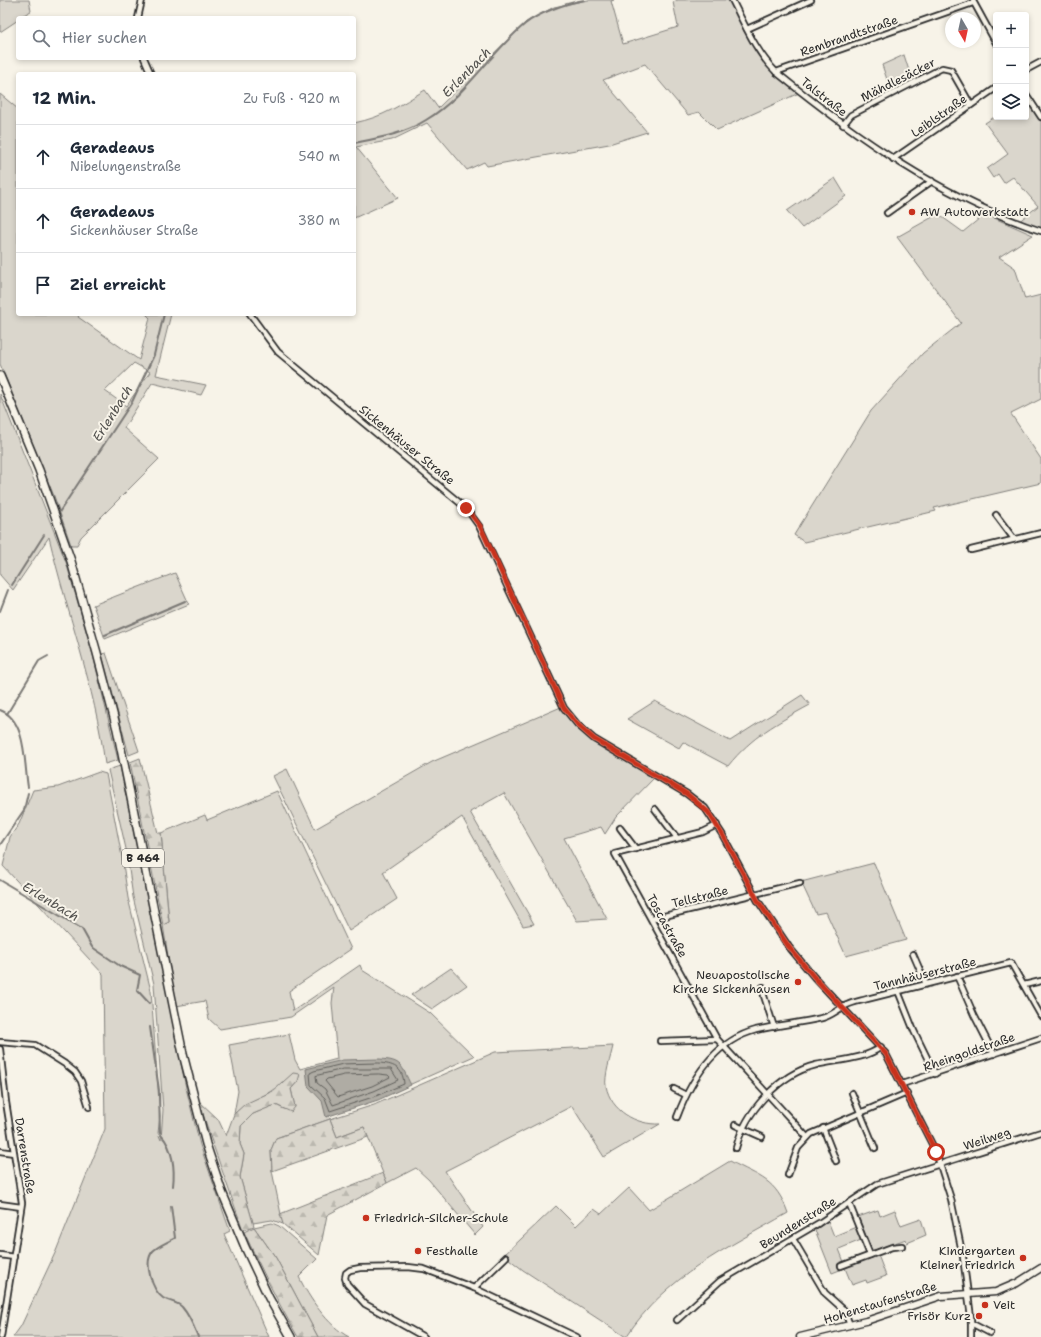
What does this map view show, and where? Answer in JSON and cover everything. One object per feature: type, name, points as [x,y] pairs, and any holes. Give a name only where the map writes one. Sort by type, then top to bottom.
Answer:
[{"type":"main road","name":"B 464","points":[[0,376],[39,470],[71,561],[101,668],[117,729],[183,1054],[206,1144],[222,1192],[245,1247],[269,1298],[291,1337]]},
{"type":"street","points":[[138,16],[142,0]]},
{"type":"street","name":"Talstraße","points":[[732,0],[758,51],[776,72],[843,124],[893,159],[998,215],[1041,231]]},
{"type":"street","points":[[748,29],[811,0]]},
{"type":"street","points":[[972,1],[993,38]]},
{"type":"street","name":"Rembrandtstraße","points":[[776,72],[972,1]]},
{"type":"street","points":[[145,60],[150,72]]},
{"type":"street","points":[[1029,68],[1041,62]]},
{"type":"street","name":"Mähdlesäcker","points":[[843,124],[852,114],[942,68],[951,70],[971,105]]},
{"type":"street","name":"Leiblstraße","points":[[893,159],[993,90]]},
{"type":"street","points":[[1029,99],[1041,117]]},
{"type":"street","points":[[887,213],[932,180]]},
{"type":"street","name":"Sickenhäuser Straße","points":[[251,316],[278,352],[466,508],[480,526],[564,708],[578,725],[594,739],[694,799],[708,812],[717,825],[754,894],[789,947],[814,977],[881,1047],[907,1093],[940,1164],[956,1221],[971,1323],[971,1337]]},
{"type":"street","points":[[996,514],[1014,539]]},
{"type":"street","points":[[971,550],[1041,532]]},
{"type":"street","points":[[655,809],[677,838]]},
{"type":"street","points":[[620,828],[636,849],[703,832],[717,825]]},
{"type":"street","name":"Toscastraße","points":[[636,849],[615,854],[717,1039],[807,1137]]},
{"type":"street","name":"Tellstraße","points":[[652,919],[800,883]]},
{"type":"street","points":[[913,954],[926,984]]},
{"type":"street","name":"Tannhäuserstraße","points":[[677,1117],[686,1095],[703,1068],[723,1047],[749,1032],[824,1017],[857,1001],[1011,962],[1024,985]]},
{"type":"street","points":[[957,976],[974,1015],[994,1054]]},
{"type":"street","points":[[1041,981],[1024,985],[1041,1016]]},
{"type":"street","points":[[763,987],[764,996],[774,1027]]},
{"type":"street","points":[[898,991],[914,1031],[935,1074]]},
{"type":"street","name":"Rheingoldstraße","points":[[902,1084],[1041,1038]]},
{"type":"street","points":[[660,1041],[717,1039]]},
{"type":"street","points":[[0,1042],[35,1045],[65,1064],[75,1072],[81,1081],[89,1107]]},
{"type":"street","points":[[736,1148],[742,1129],[756,1107],[767,1094],[806,1068],[870,1053],[881,1047]]},
{"type":"street","name":"Darrenstraße","points":[[0,1049],[21,1207],[1,1337]]},
{"type":"street","points":[[674,1089],[686,1095]]},
{"type":"street","points":[[852,1093],[875,1148]]},
{"type":"street","points":[[788,1175],[796,1152],[807,1137],[823,1128],[907,1093]]},
{"type":"street","points":[[0,1102],[6,1102]]},
{"type":"street","points":[[735,1125],[762,1137]]},
{"type":"street","points":[[823,1128],[836,1162]]},
{"type":"street","name":"Weilweg","points":[[940,1164],[1041,1132]]},
{"type":"street","points":[[0,1151],[14,1153]]},
{"type":"street","name":"Beundenstraße","points":[[677,1320],[720,1281],[793,1239],[865,1191],[884,1181],[940,1164]]},
{"type":"street","points":[[849,1203],[870,1255]]},
{"type":"street","points":[[0,1204],[21,1207]]},
{"type":"street","points":[[793,1239],[825,1293],[844,1310],[850,1325]]},
{"type":"street","points":[[841,1266],[892,1247],[902,1246]]},
{"type":"street","points":[[0,1255],[14,1257]]},
{"type":"street","points":[[474,1288],[506,1257]]},
{"type":"street","points":[[424,1337],[365,1304],[347,1284],[345,1278],[346,1273],[350,1270],[360,1268],[414,1267],[436,1272],[474,1288],[577,1337]]},
{"type":"street","name":"Hohenstaufenstraße","points":[[800,1337],[850,1325],[941,1296],[991,1292],[1007,1288],[1041,1268]]},
{"type":"street","points":[[0,1307],[6,1308]]},
{"type":"street","points":[[971,1323],[990,1333]]},
{"type":"green space","points":[[0,0],[29,0],[31,11],[22,16],[16,16],[16,21],[0,32]]},
{"type":"green space","points":[[588,0],[614,0],[611,1],[623,44],[678,27],[673,2],[678,0],[729,0],[760,58],[774,74],[799,93],[717,130],[699,112],[688,115],[645,64],[603,80],[647,132],[609,144],[487,166],[484,162],[467,170],[427,123],[392,140],[356,147],[356,122],[383,114],[425,90],[438,108],[526,22],[554,7]]},
{"type":"green space","points":[[904,55],[912,80],[891,91],[882,65]]},
{"type":"green space","points":[[0,94],[16,107],[16,316],[79,316],[78,317],[139,360],[150,318],[148,316],[171,316],[156,375],[206,385],[201,395],[152,383],[124,428],[159,459],[81,537],[77,545],[71,545],[54,496],[0,364]],"holes":[[[134,363],[150,372],[126,406],[105,391]]]},
{"type":"green space","points":[[1029,99],[1041,117],[1041,227],[1037,230],[1017,223],[1038,206],[1013,177],[1004,183],[998,174],[993,178],[987,169],[1008,154],[985,123],[993,118],[993,120],[1029,120]]},
{"type":"green space","points":[[356,147],[398,198],[356,217]]},
{"type":"green space","points":[[835,178],[846,196],[802,228],[787,211]]},
{"type":"green space","points":[[938,214],[963,232],[985,214],[1033,235],[999,257],[1015,268],[1025,299],[1041,295],[1041,399],[1011,414],[1041,459],[1041,483],[934,508],[936,511],[804,542],[794,535],[871,411],[923,353],[961,323],[897,237]]},
{"type":"green space","points":[[0,394],[66,562],[93,655],[118,760],[105,764],[95,706],[49,537],[13,590],[0,575]]},
{"type":"green space","points":[[175,573],[189,604],[105,639],[93,605]]},
{"type":"green space","points":[[106,653],[139,751],[129,755],[102,654]]},
{"type":"green space","points":[[802,695],[810,705],[776,724],[756,738],[746,746],[728,766],[683,742],[679,748],[627,719],[655,701],[730,741]]},
{"type":"green space","points":[[561,707],[579,730],[595,743],[655,777],[616,817],[605,834],[601,827],[564,838],[607,919],[577,921],[504,793],[470,812],[534,924],[523,926],[462,817],[383,872],[397,899],[349,931],[273,776],[287,769],[315,829],[432,762]]},
{"type":"green space","points":[[140,758],[158,833],[161,833],[169,922],[163,925],[130,762]]},
{"type":"green space","points":[[120,766],[186,1088],[200,1145],[230,1231],[224,1234],[269,1337],[13,1337],[21,1326],[56,1251],[105,1129],[103,974],[3,866],[10,837],[19,824],[33,790],[58,787],[99,772],[106,774],[122,857],[128,898],[151,991],[160,1116],[158,1133],[161,1140],[163,1110],[154,984],[133,897],[126,849],[108,770]]},
{"type":"green space","points":[[277,791],[351,949],[289,991],[293,1011],[360,965],[362,970],[430,1013],[474,1056],[391,1093],[329,1115],[330,1119],[276,1138],[271,1150],[272,1171],[283,1224],[272,1220],[253,1223],[240,1177],[244,1154],[240,1144],[241,1126],[253,1114],[269,1107],[276,1105],[284,1109],[295,1107],[291,1089],[298,1081],[282,1082],[271,1091],[246,1105],[234,1114],[238,1091],[229,1045],[289,1034],[295,1060],[300,1069],[337,1059],[332,1003],[334,987],[291,1017],[220,1029],[209,1019],[205,1001],[176,1006],[163,925],[169,922],[161,833],[205,815],[207,820]]},
{"type":"green space","points":[[874,863],[906,940],[846,956],[826,912],[816,914],[801,882]]},
{"type":"green space","points":[[451,968],[467,985],[432,1009],[411,995]]},
{"type":"green space","points":[[613,1046],[607,1072],[606,1086],[613,1103],[626,1115],[634,1119],[651,1124],[660,1124],[604,1157],[572,1106],[445,1171],[483,1227],[475,1235],[429,1180],[416,1168],[387,1183],[364,1127],[337,1137],[330,1119],[374,1105],[495,1052]]},
{"type":"green space","points":[[293,1073],[300,1074],[298,1081],[291,1089],[295,1107],[291,1112],[276,1105],[253,1114],[241,1126],[240,1144],[244,1154],[240,1177],[254,1226],[243,1230],[199,1101],[218,1119],[226,1136],[234,1114],[245,1104],[273,1091]]},
{"type":"green space","points":[[330,1119],[337,1137],[364,1127],[368,1137],[272,1171],[271,1150],[276,1138]]},
{"type":"green space","points":[[730,1161],[766,1180],[778,1193],[788,1213],[720,1252],[679,1280],[642,1316],[626,1337],[523,1270],[504,1255],[556,1206],[576,1226],[594,1209],[601,1214],[629,1188],[649,1210]]},
{"type":"green space","points":[[383,1173],[387,1183],[327,1215],[319,1255],[283,1224],[280,1214]]},
{"type":"green space","points":[[878,1210],[880,1216],[895,1210],[901,1226],[921,1219],[926,1235],[907,1243],[906,1239],[872,1250],[858,1217]]},
{"type":"green space","points":[[828,1221],[834,1236],[856,1227],[861,1240],[839,1249],[844,1262],[840,1264],[842,1269],[878,1255],[886,1276],[867,1283],[866,1280],[852,1285],[845,1268],[832,1273],[815,1230]]},
{"type":"green space","points":[[272,1223],[279,1226],[317,1259],[299,1277],[308,1294],[320,1311],[334,1326],[349,1337],[318,1337],[276,1258],[254,1227]]},
{"type":"green space","points":[[254,1227],[276,1258],[318,1337],[298,1337],[244,1232]]},
{"type":"water","points":[[379,1059],[393,1061],[400,1065],[411,1085],[378,1100],[326,1117],[322,1101],[308,1086],[306,1069],[343,1060]]},
{"type":"waterway","name":"Erlenbach","points":[[356,143],[400,132],[426,120],[466,87],[512,35],[525,24],[537,16],[553,9],[569,3],[584,0]]},
{"type":"waterway","name":"Erlenbach","points":[[58,514],[132,402],[154,355],[164,316]]},
{"type":"waterway","name":"Erlenbach","points":[[12,585],[44,535]]},
{"type":"waterway","name":"Erlenbach","points":[[0,611],[8,590]]},
{"type":"waterway","points":[[105,635],[185,601]]},
{"type":"waterway","points":[[7,714],[39,661],[48,656]]},
{"type":"waterway","name":"Erlenbach","points":[[0,710],[9,715],[20,733],[25,755],[28,787]]},
{"type":"waterway","name":"Erlenbach","points":[[0,845],[24,810],[28,793]]},
{"type":"waterway","name":"Erlenbach","points":[[0,880],[82,929],[92,947],[120,966],[140,975],[137,990],[149,1003]]},
{"type":"waterway","name":"Erlenbach","points":[[150,1027],[159,1090],[160,1133]]},
{"type":"waterway","name":"Erlenbach","points":[[161,1135],[171,1152],[174,1173],[173,1186]]},
{"type":"waterway","name":"Erlenbach","points":[[171,1206],[175,1238],[153,1251],[149,1262],[150,1276],[155,1289],[163,1298],[180,1305],[185,1310],[198,1337]]},
{"type":"place","name":"AW Autowerkstatt","points":[[912,212]]},
{"type":"place","name":"Neuapostolische Kirche Sickenhausen","points":[[798,982]]},
{"type":"place","name":"Friedrich-Silcher-Schule","points":[[366,1218]]},
{"type":"place","name":"Festhalle","points":[[418,1251]]},
{"type":"place","name":"Kindergarten Kleiner Friedrich","points":[[1023,1258]]},
{"type":"place","name":"Veit","points":[[985,1305]]},
{"type":"place","name":"Frisör Kurz","points":[[979,1316]]},
{"type":"route","points":[[466,508],[474,516],[480,526],[564,708],[574,721],[594,739],[687,794],[708,812],[722,834],[758,901],[789,947],[814,977],[886,1054],[936,1152]]}]
